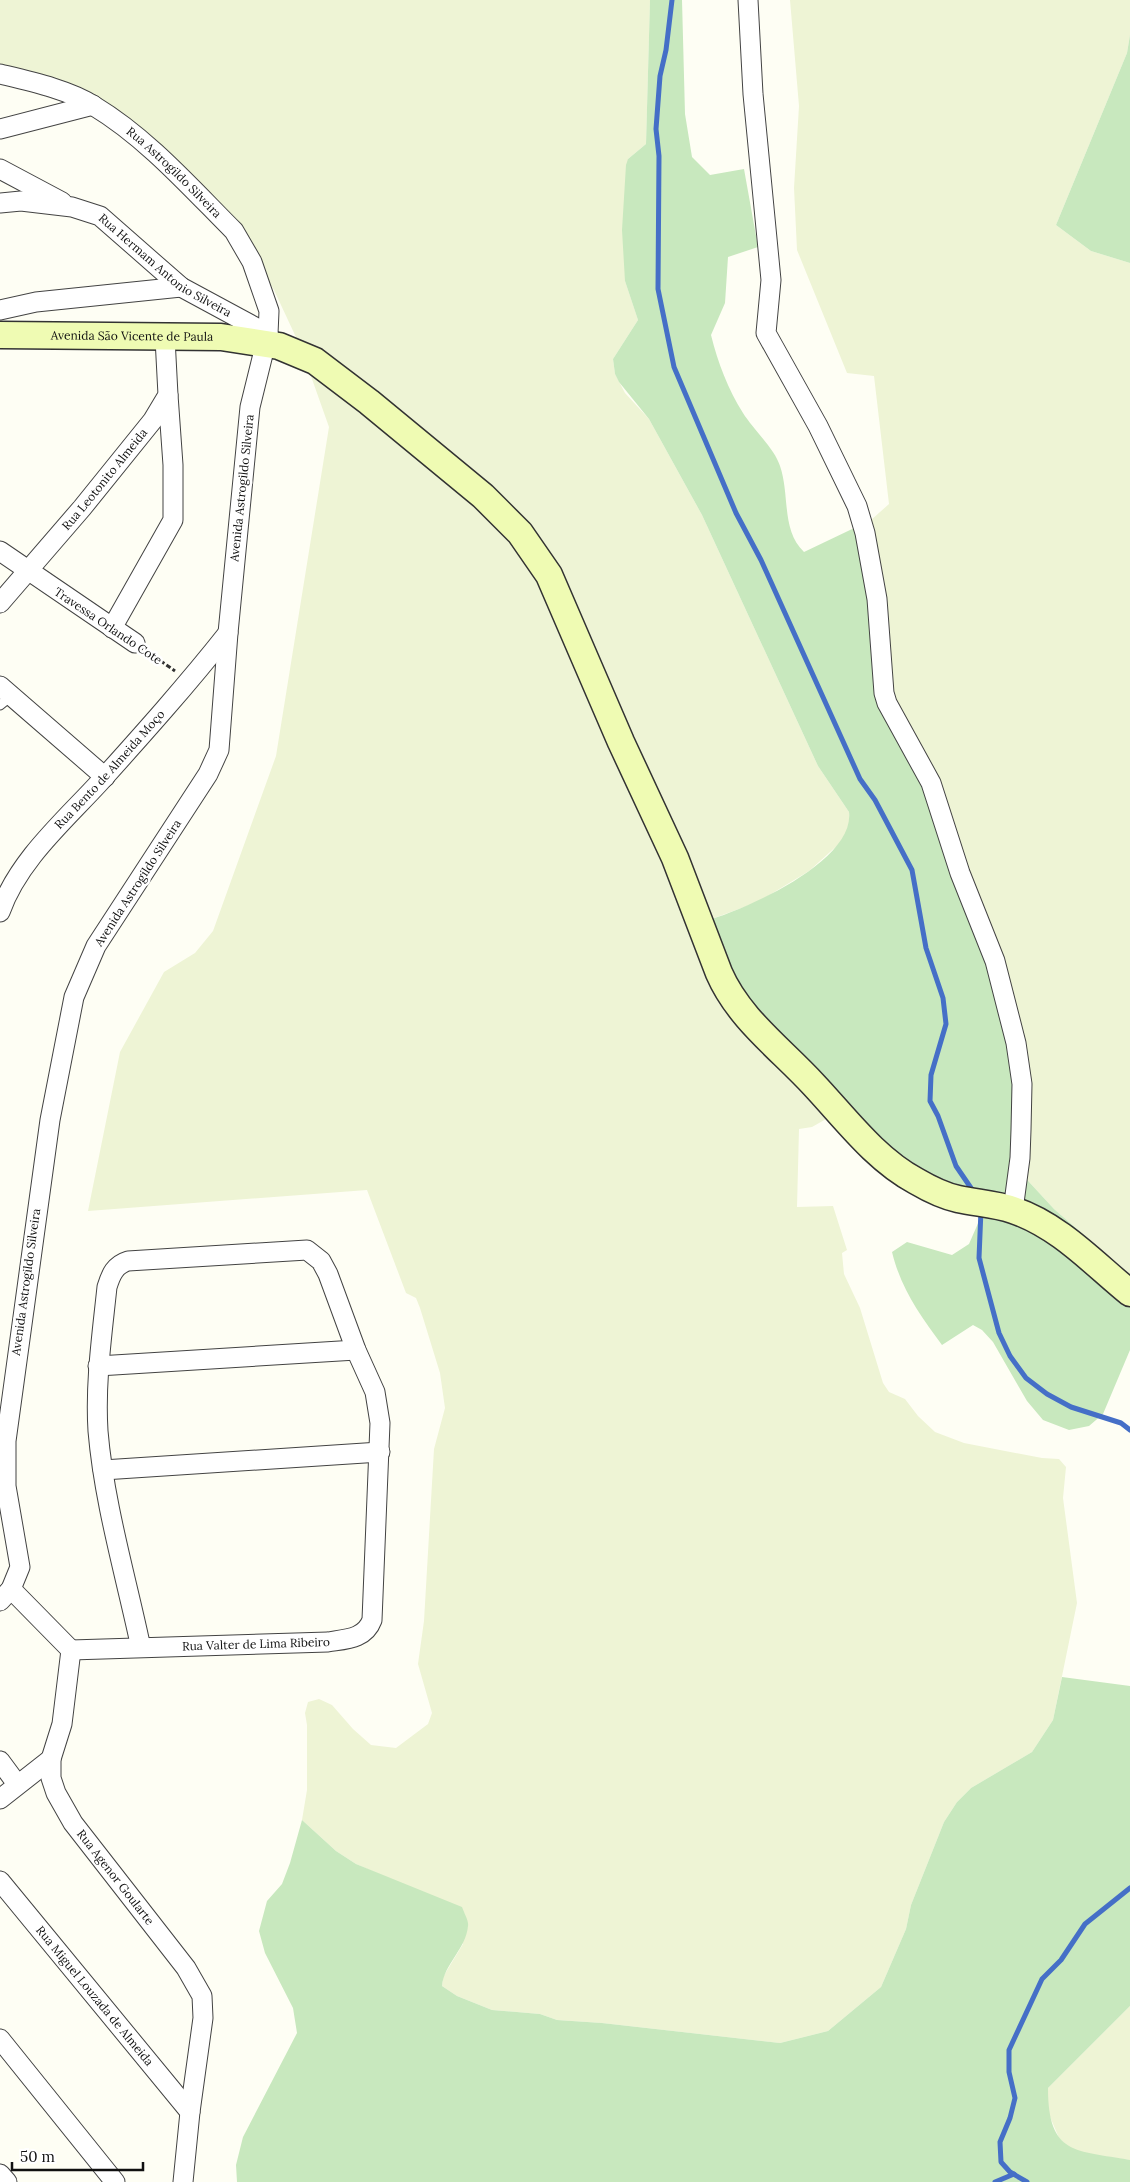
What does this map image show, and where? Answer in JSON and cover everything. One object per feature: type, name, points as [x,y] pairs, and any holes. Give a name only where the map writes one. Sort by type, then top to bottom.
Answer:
[{"type":"street","points":[[748,0],[753,94],[771,280],[766,333],[818,426],[857,506],[865,534],[877,599],[884,693],[931,783],[960,873],[997,970],[1016,1043],[1022,1084],[1020,1158],[1012,1210]]},
{"type":"street","name":"Rua Astrogildo Silveira","points":[[0,74],[24,80],[94,105],[153,151],[234,231],[252,262],[265,297],[269,311],[267,338]]},
{"type":"street","points":[[0,130],[94,105]]},
{"type":"street","points":[[0,169],[72,208]]},
{"type":"street","name":"Rua Hermam Antonio Silveira","points":[[0,203],[21,201],[72,208],[100,216],[180,287],[267,338]]},
{"type":"street","points":[[0,310],[36,302],[180,287]]},
{"type":"street","name":"Avenida São Vicente de Paula","points":[[0,335],[267,338],[315,361],[369,402],[483,496],[520,533],[549,575],[620,742],[675,858],[726,989],[746,1016],[791,1060],[885,1160],[915,1181],[955,1198],[1012,1210],[1062,1235],[1130,1293]]},
{"type":"street","points":[[112,628],[173,520],[173,465],[165,338]]},
{"type":"street","name":"Avenida Astrogildo Silveira","points":[[6,1595],[20,1567],[3,1488],[13,1374],[50,1120],[74,997],[96,946],[217,758],[250,407],[267,338]]},
{"type":"street","name":"Rua Leotonito Almeida","points":[[0,603],[128,452],[168,395]]},
{"type":"street","name":"Travessa Orlando Cote","points":[[0,551],[26,571],[135,643]]},
{"type":"street","name":"Rua Bento de Almeida Moço","points":[[0,912],[7,892],[22,871],[190,681],[228,633]]},
{"type":"street","points":[[4,696],[105,776]]},
{"type":"street","name":"Rua Valter de Lima Ribeiro","points":[[71,1650],[328,1642],[363,1634],[369,1629],[372,1620],[380,1424],[375,1392],[356,1350],[328,1274],[321,1261],[307,1250],[137,1260],[120,1263],[111,1275],[107,1287],[98,1366]]},
{"type":"street","points":[[141,1648],[103,1470],[98,1430],[98,1366],[356,1350]]},
{"type":"street","points":[[103,1470],[380,1452]]},
{"type":"street","points":[[6,1595],[71,1650]]},
{"type":"street","name":"Rua Agenor Goularte","points":[[71,1650],[62,1724],[51,1759],[51,1778],[63,1808],[186,1968],[202,1996],[204,2018],[190,2112],[183,2182]]},
{"type":"street","points":[[0,1799],[51,1759]]},
{"type":"street","points":[[0,1761],[17,1784]]},
{"type":"street","name":"Rua Miguel Louzada de Almeida","points":[[0,1881],[190,2112]]},
{"type":"street","points":[[0,2039],[115,2182]]},
{"type":"street","points":[[0,2174],[7,2182]]},
{"type":"path","name":"Travessa Orlando Cote","points":[[135,643],[190,681]]},
{"type":"green space","points":[[0,0],[650,0],[646,144],[628,159],[625,281],[638,320],[613,359],[615,374],[625,393],[649,419],[702,515],[818,766],[849,812],[850,820],[849,830],[840,843],[809,871],[758,902],[706,921],[842,1110],[812,1127],[799,1129],[797,1207],[833,1206],[847,1250],[842,1253],[844,1274],[860,1308],[883,1383],[889,1392],[905,1399],[918,1416],[935,1432],[964,1443],[1042,1458],[1059,1459],[1066,1467],[1063,1498],[1077,1603],[1053,1720],[1032,1752],[971,1788],[957,1802],[944,1822],[911,1905],[906,1929],[881,1987],[828,2031],[780,2043],[602,2023],[557,2020],[540,2014],[492,2010],[457,1996],[442,1986],[443,1977],[463,1944],[395,1881],[356,1864],[336,1851],[302,1820],[307,1790],[307,1725],[305,1713],[308,1702],[319,1699],[332,1705],[353,1729],[371,1745],[396,1748],[428,1724],[432,1713],[418,1664],[424,1621],[434,1449],[445,1408],[440,1373],[420,1308],[416,1298],[406,1293],[367,1190],[88,1211],[120,1052],[164,972],[195,953],[213,931],[276,756],[329,427],[301,348],[274,290],[249,252],[138,129],[0,71]]},
{"type":"green space","points":[[650,0],[682,0],[685,114],[692,157],[710,175],[744,169],[758,247],[728,257],[725,303],[711,335],[724,376],[743,413],[777,459],[783,477],[789,523],[797,543],[804,552],[871,520],[888,705],[931,798],[995,970],[1020,1092],[1018,1170],[1054,1209],[1130,1275],[1130,1350],[1103,1414],[1089,1426],[1069,1430],[1043,1420],[1027,1401],[993,1342],[982,1330],[973,1325],[942,1345],[906,1290],[892,1252],[907,1242],[952,1255],[969,1244],[986,1205],[927,1187],[745,1012],[705,921],[770,895],[817,865],[835,848],[846,830],[849,812],[818,766],[702,515],[649,419],[619,382],[615,374],[613,359],[638,320],[625,281],[622,230],[626,165],[628,159],[646,144]]},
{"type":"green space","points":[[790,0],[1130,0],[1130,35],[1127,53],[1056,225],[1091,251],[1130,263],[1130,1275],[1054,1209],[1018,1170],[888,705],[871,520],[889,504],[874,376],[847,373],[797,250],[794,188],[799,106]]},
{"type":"green space","points":[[1130,35],[1130,263],[1091,251],[1056,225],[1127,53]]},
{"type":"green space","points":[[1062,1677],[1130,1686],[1130,2006],[1048,2088],[1049,2110],[1053,2127],[1060,2138],[1069,2146],[1080,2151],[1130,2160],[1130,2182],[237,2182],[236,2165],[243,2137],[297,2033],[293,2008],[265,1953],[259,1931],[267,1901],[282,1884],[302,1820],[336,1851],[356,1864],[462,1907],[468,1922],[466,1934],[447,1971],[442,1986],[457,1996],[492,2010],[540,2014],[557,2020],[602,2023],[780,2043],[828,2031],[881,1987],[906,1929],[911,1905],[944,1822],[957,1802],[971,1788],[1032,1752],[1053,1720]]},
{"type":"green space","points":[[1130,2006],[1130,2160],[1083,2154],[1070,2148],[1059,2138],[1048,2112],[1048,2088]]},
{"type":"waterway","points":[[672,0],[666,50],[660,76],[656,129],[659,156],[658,289],[674,367],[736,513],[761,560],[860,779],[875,800],[912,870],[926,948],[943,998],[946,1024],[931,1075],[930,1101],[938,1116],[956,1166],[971,1188]]},
{"type":"waterway","points":[[981,1210],[979,1258],[999,1333],[1010,1356],[1026,1378],[1047,1394],[1071,1407],[1121,1423],[1130,1430]]},
{"type":"waterway","points":[[1027,2182],[1010,2172],[1001,2162],[1000,2142],[1010,2118],[1015,2098],[1009,2072],[1009,2050],[1042,1979],[1061,1960],[1085,1924],[1130,1888]]},
{"type":"waterway","points":[[995,2182],[1014,2174]]}]
